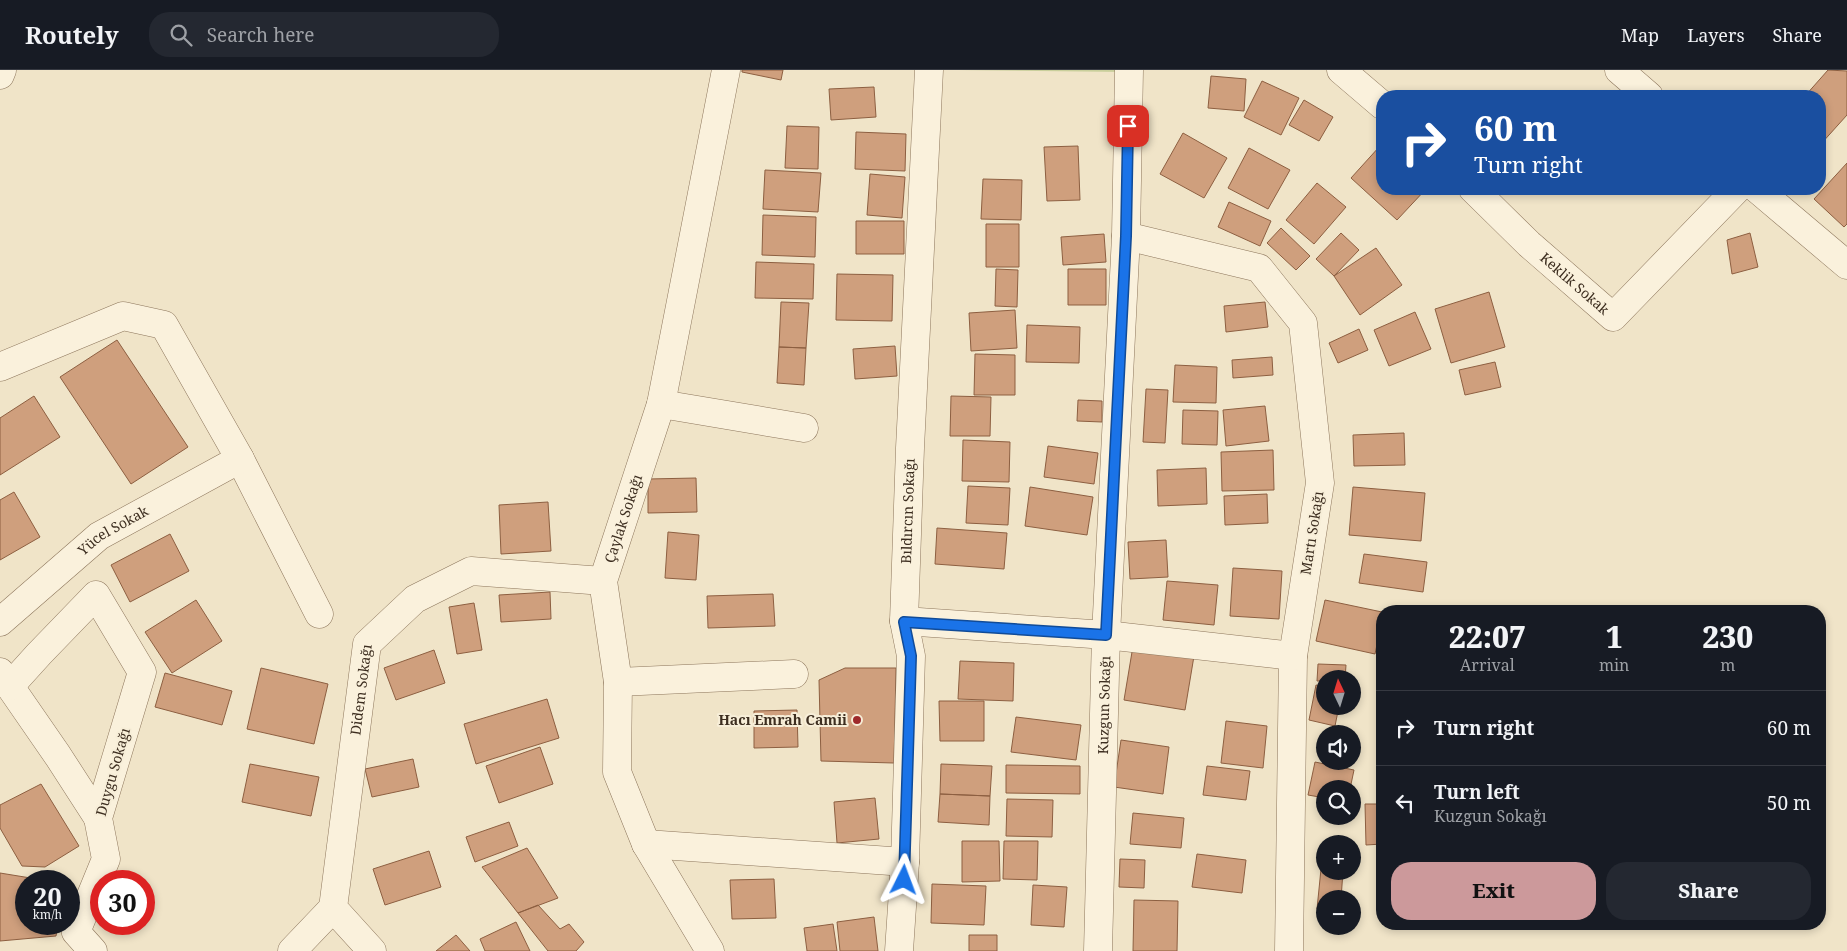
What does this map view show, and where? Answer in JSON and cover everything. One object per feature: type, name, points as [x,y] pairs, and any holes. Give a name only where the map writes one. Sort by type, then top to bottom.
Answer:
[{"type":"street","points":[[0,74],[2,70]]},
{"type":"street","name":"Çaylak Sokağı","points":[[710,951],[646,844],[617,772],[618,682],[603,581],[661,404],[726,70]]},
{"type":"street","name":"Bıldırcın Sokağı","points":[[899,951],[905,862],[911,656],[904,622],[910,448],[929,70]]},
{"type":"street","name":"Kuzgun Sokağı","points":[[1098,951],[1106,635],[1126,236],[1129,70]]},
{"type":"street","points":[[1341,70],[1376,100]]},
{"type":"street","points":[[1619,70],[1642,90]]},
{"type":"street","name":"Keklik Sokak","points":[[1479,195],[1529,244],[1613,317],[1731,195]]},
{"type":"street","points":[[1764,195],[1847,265]]},
{"type":"street","name":"Martı Sokağı","points":[[1126,236],[1259,268],[1303,323],[1320,483],[1293,656],[1288,951]]},
{"type":"street","points":[[0,367],[123,316],[164,325],[240,459],[319,614]]},
{"type":"street","points":[[661,404],[804,428]]},
{"type":"street","name":"Yücel Sokak","points":[[0,622],[99,536],[240,459]]},
{"type":"street","name":"Didem Sokağı","points":[[333,908],[367,644],[415,599],[471,571],[603,581]]},
{"type":"street","name":"Duygu Sokağı","points":[[5,679],[38,654],[96,595],[142,672],[98,818],[106,859],[76,932],[93,951]]},
{"type":"street","points":[[904,622],[1106,635],[1293,656]]},
{"type":"street","points":[[618,682],[794,674]]},
{"type":"street","points":[[5,679],[98,818]]},
{"type":"street","points":[[646,844],[905,862]]},
{"type":"street","points":[[292,951],[333,908],[372,951]]},
{"type":"green space","points":[[958,70],[1124,70],[1124,72]]},
{"type":"building","points":[[742,70],[783,70],[781,80],[742,72]]},
{"type":"building","points":[[1828,70],[1847,71],[1847,115],[1826,138],[1826,90],[1810,90]]},
{"type":"building","points":[[1211,76],[1246,79],[1244,111],[1208,108]]},
{"type":"building","points":[[1262,81],[1299,98],[1281,135],[1244,117]]},
{"type":"building","points":[[874,87],[876,117],[831,120],[829,89]]},
{"type":"building","points":[[1304,100],[1333,117],[1319,141],[1289,125]]},
{"type":"building","points":[[787,126],[819,127],[818,169],[785,168]]},
{"type":"building","points":[[856,132],[906,134],[905,171],[855,169]]},
{"type":"building","points":[[1183,133],[1227,158],[1204,198],[1160,174]]},
{"type":"building","points":[[1078,146],[1080,200],[1047,201],[1044,147]]},
{"type":"building","points":[[1249,148],[1290,170],[1268,209],[1228,188]]},
{"type":"building","points":[[1376,150],[1376,195],[1420,195],[1397,220],[1351,178]]},
{"type":"building","points":[[1847,163],[1847,224],[1844,227],[1814,199],[1818,195],[1826,195],[1826,186]]},
{"type":"building","points":[[765,170],[821,173],[818,212],[763,209]]},
{"type":"building","points":[[870,174],[905,177],[902,218],[867,215]]},
{"type":"building","points":[[983,179],[1022,180],[1021,220],[981,219]]},
{"type":"building","points":[[1317,183],[1346,207],[1314,244],[1286,220]]},
{"type":"building","points":[[1229,202],[1271,221],[1260,246],[1218,227]]},
{"type":"building","points":[[763,215],[816,217],[815,257],[762,255]]},
{"type":"building","points":[[856,221],[904,221],[904,254],[856,254]]},
{"type":"building","points":[[986,224],[1019,224],[1019,267],[986,267]]},
{"type":"building","points":[[1281,228],[1310,256],[1296,270],[1267,243]]},
{"type":"building","points":[[1341,233],[1359,250],[1334,276],[1316,259]]},
{"type":"building","points":[[1750,233],[1758,267],[1732,274],[1727,240]]},
{"type":"building","points":[[1104,234],[1106,262],[1063,265],[1061,237]]},
{"type":"building","points":[[1376,248],[1402,285],[1360,315],[1334,276]]},
{"type":"building","points":[[756,262],[814,264],[813,299],[755,298]]},
{"type":"building","points":[[996,269],[1018,270],[1017,307],[995,306]]},
{"type":"building","points":[[1068,269],[1106,269],[1106,305],[1068,305]]},
{"type":"building","points":[[837,274],[893,275],[892,321],[836,320]]},
{"type":"building","points":[[1489,292],[1505,347],[1451,363],[1435,309]]},
{"type":"building","points":[[781,302],[809,303],[806,348],[779,347]]},
{"type":"building","points":[[1265,302],[1268,327],[1226,332],[1224,306]]},
{"type":"building","points":[[1015,310],[1017,348],[971,351],[969,313]]},
{"type":"building","points":[[1415,312],[1431,349],[1389,366],[1374,330]]},
{"type":"building","points":[[1027,325],[1080,327],[1079,363],[1026,362]]},
{"type":"building","points":[[1359,329],[1368,350],[1338,363],[1329,343]]},
{"type":"building","points":[[117,340],[188,447],[131,484],[60,377]]},
{"type":"building","points":[[895,346],[897,376],[855,379],[853,349]]},
{"type":"building","points":[[779,347],[806,348],[804,385],[777,383]]},
{"type":"building","points":[[975,354],[1015,355],[1015,395],[974,395]]},
{"type":"building","points":[[1272,357],[1273,375],[1233,378],[1232,360]]},
{"type":"building","points":[[1495,362],[1501,387],[1465,395],[1459,370]]},
{"type":"building","points":[[1175,365],[1217,367],[1216,403],[1173,402]]},
{"type":"building","points":[[1146,389],[1168,390],[1165,443],[1143,442]]},
{"type":"building","points":[[34,396],[60,437],[0,475],[0,418]]},
{"type":"building","points":[[951,396],[991,397],[990,436],[950,436]]},
{"type":"building","points":[[1078,400],[1102,401],[1102,422],[1077,421]]},
{"type":"building","points":[[1265,406],[1269,441],[1226,446],[1223,410]]},
{"type":"building","points":[[1183,410],[1218,411],[1217,445],[1182,444]]},
{"type":"building","points":[[1404,433],[1405,465],[1354,466],[1353,435]]},
{"type":"building","points":[[963,440],[1010,442],[1009,482],[962,481]]},
{"type":"building","points":[[1048,446],[1098,453],[1094,484],[1044,477]]},
{"type":"building","points":[[1273,450],[1274,490],[1222,491],[1221,452]]},
{"type":"building","points":[[1206,468],[1207,504],[1158,506],[1157,470]]},
{"type":"building","points":[[696,478],[697,512],[648,513],[648,479]]},
{"type":"building","points":[[968,486],[1010,488],[1008,525],[966,523]]},
{"type":"building","points":[[1030,487],[1093,497],[1087,535],[1025,526]]},
{"type":"building","points":[[1353,487],[1425,493],[1421,541],[1349,535]]},
{"type":"building","points":[[14,492],[40,537],[0,560],[0,500]]},
{"type":"building","points":[[1267,494],[1268,523],[1225,525],[1224,496]]},
{"type":"building","points":[[548,502],[551,551],[501,554],[499,505]]},
{"type":"building","points":[[937,528],[1007,533],[1004,569],[935,564]]},
{"type":"building","points":[[668,532],[699,535],[696,580],[665,578]]},
{"type":"building","points":[[170,534],[189,571],[130,602],[111,565]]},
{"type":"building","points":[[1166,540],[1168,577],[1130,579],[1128,542]]},
{"type":"building","points":[[1364,554],[1427,562],[1423,592],[1359,583]]},
{"type":"building","points":[[1233,568],[1282,571],[1279,619],[1230,616]]},
{"type":"building","points":[[1167,581],[1218,585],[1214,625],[1163,620]]},
{"type":"building","points":[[550,592],[551,619],[501,622],[499,595]]},
{"type":"building","points":[[773,594],[775,626],[708,628],[707,596]]},
{"type":"building","points":[[196,600],[222,641],[172,673],[145,632]]},
{"type":"building","points":[[1325,600],[1376,611],[1375,654],[1316,641]]},
{"type":"building","points":[[474,603],[482,650],[457,654],[449,607]]},
{"type":"building","points":[[1133,646],[1194,656],[1185,710],[1124,700]]},
{"type":"building","points":[[434,650],[445,683],[396,700],[384,668]]},
{"type":"building","points":[[960,661],[1014,663],[1013,701],[958,699]]},
{"type":"building","points":[[1318,664],[1346,665],[1346,670],[1318,670]]},
{"type":"building","points":[[261,668],[328,684],[314,744],[247,729]]},
{"type":"building","name":"Hacı Emrah Camii","points":[[845,668],[896,668],[894,763],[821,761],[819,680]]},
{"type":"building","points":[[165,673],[232,691],[222,725],[155,707]]},
{"type":"building","points":[[1316,685],[1316,715],[1337,715],[1335,725],[1309,720]]},
{"type":"building","points":[[547,699],[559,738],[476,764],[464,724]]},
{"type":"building","points":[[939,701],[984,701],[984,741],[940,741]]},
{"type":"building","points":[[797,710],[798,747],[754,748],[754,711]]},
{"type":"building","points":[[1016,717],[1081,725],[1076,760],[1011,752]]},
{"type":"building","points":[[1226,721],[1267,726],[1263,768],[1221,763]]},
{"type":"building","points":[[1121,740],[1169,747],[1163,794],[1114,787]]},
{"type":"building","points":[[540,747],[553,784],[499,803],[486,766]]},
{"type":"building","points":[[413,759],[419,787],[372,797],[365,769]]},
{"type":"building","points":[[1315,762],[1316,770],[1354,770],[1352,780],[1316,780],[1316,796],[1308,795]]},
{"type":"building","points":[[250,764],[319,777],[311,816],[242,802]]},
{"type":"building","points":[[941,764],[992,766],[990,796],[940,794]]},
{"type":"building","points":[[1006,765],[1080,766],[1080,794],[1006,793]]},
{"type":"building","points":[[1207,766],[1250,771],[1246,800],[1203,795]]},
{"type":"building","points":[[41,784],[79,846],[45,867],[22,866],[0,828],[0,805]]},
{"type":"building","points":[[940,794],[990,796],[989,825],[938,822]]},
{"type":"building","points":[[875,798],[879,839],[837,843],[834,802]]},
{"type":"building","points":[[1007,799],[1053,800],[1052,837],[1006,836]]},
{"type":"building","points":[[1365,804],[1376,804],[1376,844],[1366,845]]},
{"type":"building","points":[[1133,813],[1184,818],[1181,848],[1130,844]]},
{"type":"building","points":[[509,822],[518,846],[475,862],[466,837]]},
{"type":"building","points":[[962,841],[999,841],[1000,881],[962,882]]},
{"type":"building","points":[[1004,841],[1038,841],[1037,880],[1003,879]]},
{"type":"building","points":[[527,848],[558,898],[518,913],[482,867]]},
{"type":"building","points":[[429,851],[441,887],[385,905],[373,869]]},
{"type":"building","points":[[1197,854],[1246,860],[1242,893],[1192,887]]},
{"type":"building","points":[[1120,859],[1145,860],[1144,888],[1119,887]]},
{"type":"building","points":[[0,873],[15,875],[15,935],[56,935],[0,941]]},
{"type":"building","points":[[774,879],[776,918],[732,919],[730,880]]},
{"type":"building","points":[[1320,880],[1342,880],[1342,890],[1319,890]]},
{"type":"building","points":[[932,884],[986,886],[984,925],[931,923]]},
{"type":"building","points":[[1033,885],[1067,887],[1064,927],[1031,925]]},
{"type":"building","points":[[1134,900],[1178,901],[1177,951],[1133,951]]},
{"type":"building","points":[[538,905],[560,929],[569,924],[584,942],[576,951],[548,951],[518,913]]},
{"type":"building","points":[[874,917],[878,951],[840,951],[837,922]]},
{"type":"building","points":[[516,922],[530,951],[485,951],[480,939]]},
{"type":"building","points":[[833,924],[837,951],[807,951],[804,928]]},
{"type":"building","points":[[456,935],[470,951],[436,951]]},
{"type":"building","points":[[969,935],[997,935],[997,951],[969,951]]},
{"type":"place","name":"Hacı Emrah Camii","points":[[857,720]]},
{"type":"route","points":[[904,880],[911,656],[904,622],[1106,635],[1126,236],[1128,126]]}]
